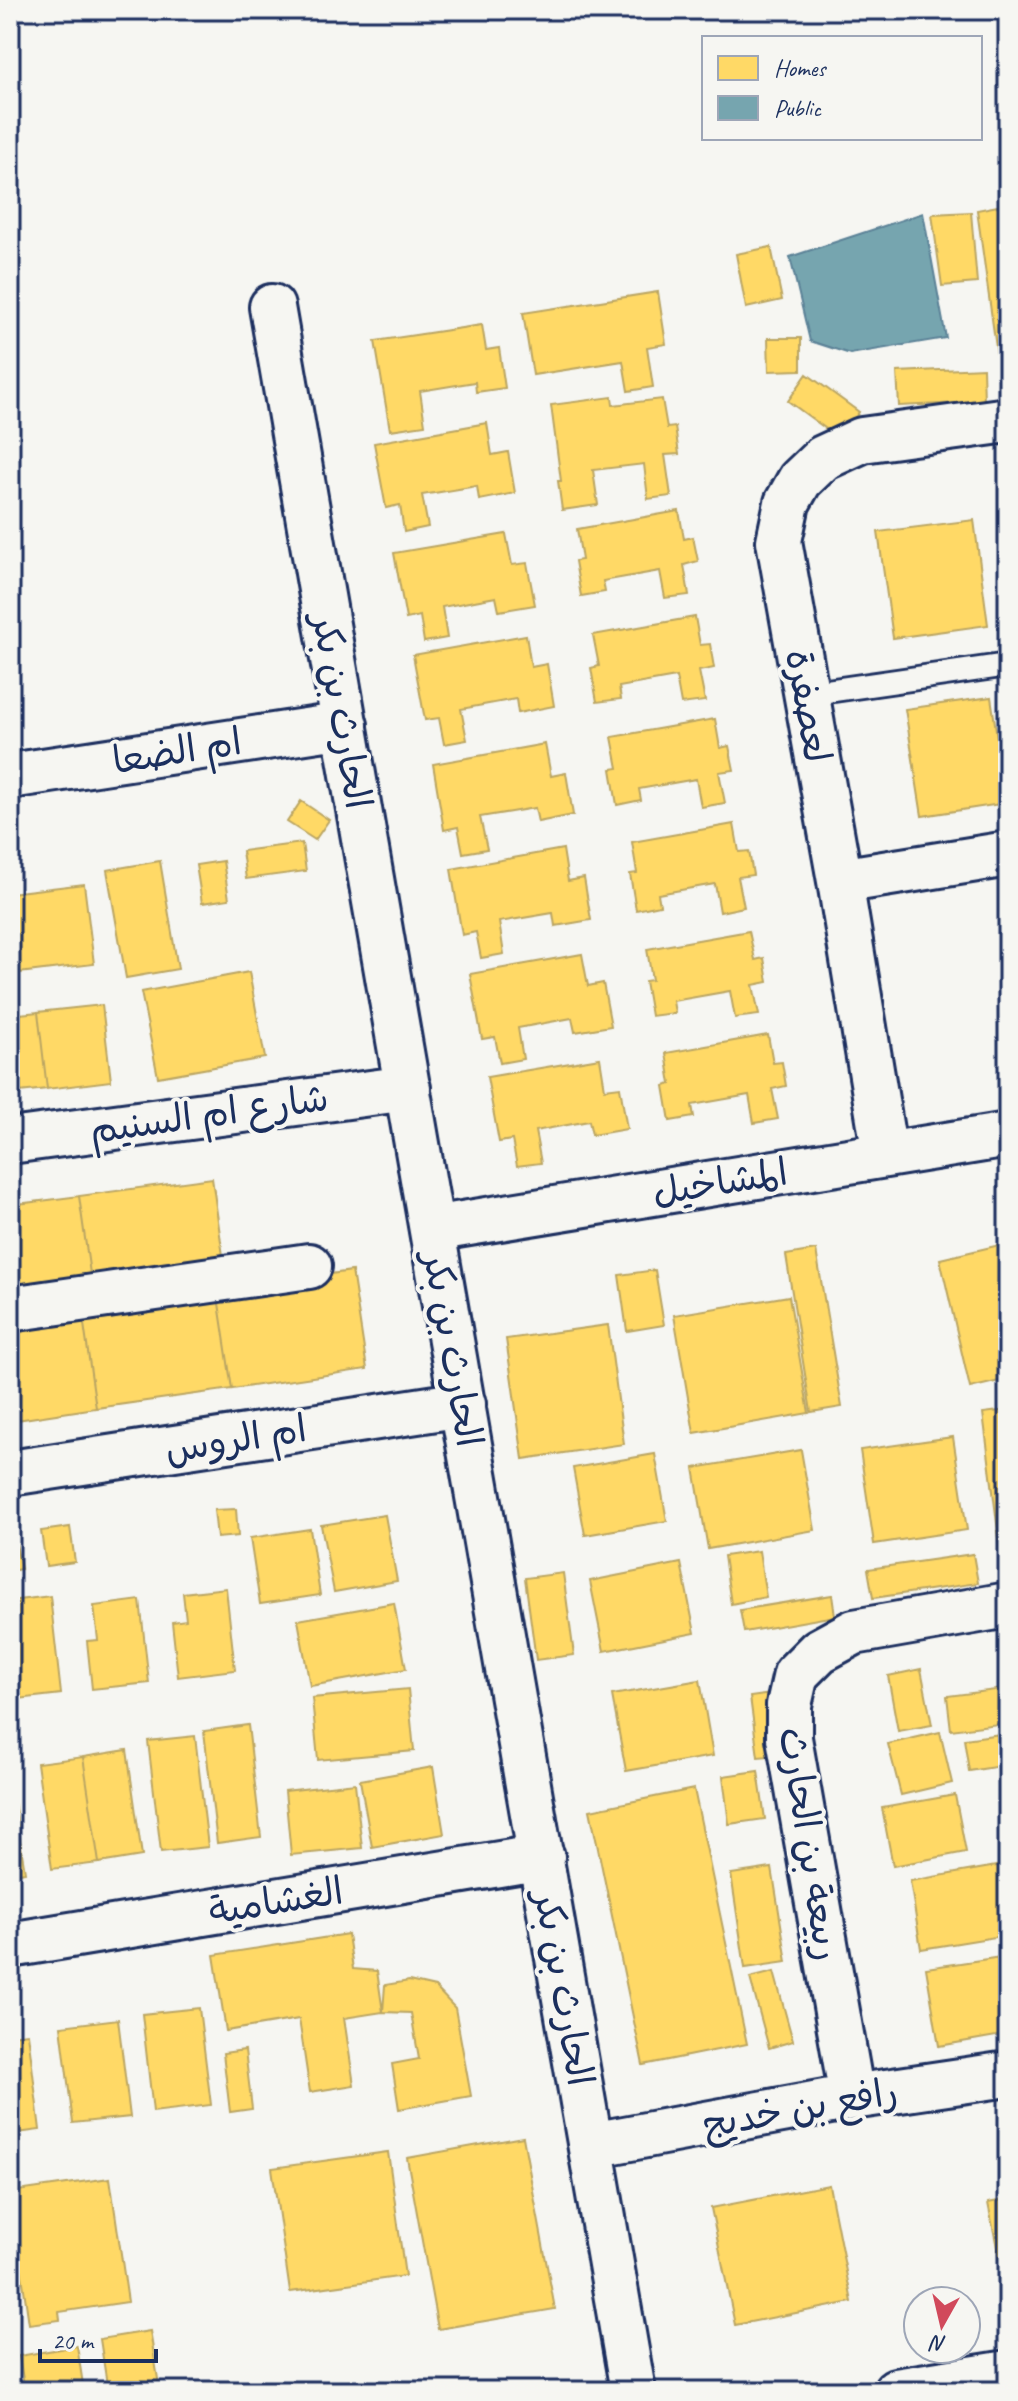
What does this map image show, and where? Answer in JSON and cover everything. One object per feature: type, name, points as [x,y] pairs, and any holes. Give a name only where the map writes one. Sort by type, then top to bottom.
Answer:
[{"type":"street","name":"الحارث بن بكر","points":[[272,307],[633,2391]]},
{"type":"street","name":"لعصفرة","points":[[885,1155],[779,541],[787,503],[800,480],[823,458],[862,440],[1008,420]]},
{"type":"street","name":"ام الضعا","points":[[10,776],[345,725]]},
{"type":"street","points":[[840,881],[1008,854]]},
{"type":"street","name":"شارع ام السنيم","points":[[10,1141],[408,1088]]},
{"type":"street","name":"المشاخيل","points":[[432,1229],[1008,1135]]},
{"type":"street","points":[[10,1309],[309,1266]]},
{"type":"street","name":"ام الروس","points":[[10,1473],[463,1404]]},
{"type":"street","name":"ربيعة بن الحارث","points":[[852,2097],[789,1738],[789,1705],[796,1674],[819,1651],[854,1632],[1008,1605]]},
{"type":"street","name":"الغشامية","points":[[10,1945],[542,1857]]},
{"type":"street","name":"رافع بن خديج","points":[[592,2145],[852,2097],[1008,2074]]},
{"type":"street","points":[[896,2391],[1008,2373]]},
{"type":"lane","points":[[806,694],[1008,665]]},
{"type":"building: Homes","points":[[1008,204],[1008,354],[997,355],[977,210]]},
{"type":"building: Homes","points":[[971,212],[977,283],[942,286],[932,214]]},
{"type":"building: Homes","points":[[771,247],[782,300],[746,308],[736,254]]},
{"type":"building: Homes","points":[[658,292],[666,344],[647,347],[653,387],[628,391],[623,361],[533,375],[523,313]]},
{"type":"building: Homes","points":[[482,325],[486,350],[499,348],[505,388],[476,392],[475,382],[420,391],[425,425],[390,430],[375,341]]},
{"type":"building: Homes","points":[[768,338],[801,338],[801,370],[769,371]]},
{"type":"building: Homes","points":[[983,368],[984,402],[899,406],[897,372]]},
{"type":"building: Homes","points":[[807,374],[859,412],[840,439],[788,401]]},
{"type":"building: Homes","points":[[612,397],[613,405],[662,399],[667,428],[675,427],[679,454],[665,455],[671,496],[648,499],[644,464],[593,470],[598,505],[562,510],[551,405]]},
{"type":"building: Homes","points":[[487,423],[492,455],[508,452],[515,493],[479,500],[477,486],[422,495],[428,527],[404,532],[400,505],[386,508],[374,443]]},
{"type":"building: Homes","points":[[679,511],[684,539],[693,537],[698,561],[684,565],[689,595],[665,598],[660,571],[603,581],[605,592],[581,596],[575,561],[582,560],[577,529]]},
{"type":"building: Homes","points":[[974,520],[988,625],[893,638],[878,532]]},
{"type":"building: Homes","points":[[506,534],[512,565],[527,563],[535,605],[499,611],[496,597],[442,607],[447,638],[424,642],[420,616],[406,619],[394,553]]},
{"type":"building: Homes","points":[[695,617],[700,645],[710,644],[714,668],[699,671],[705,701],[681,704],[676,677],[619,687],[621,699],[597,702],[591,668],[599,666],[593,635]]},
{"type":"building: Homes","points":[[526,635],[531,667],[547,664],[554,706],[518,713],[516,699],[461,709],[467,740],[444,744],[439,718],[425,720],[413,655]]},
{"type":"building: Homes","points":[[991,697],[1007,803],[922,816],[905,709]]},
{"type":"building: Homes","points":[[715,719],[720,748],[729,746],[734,770],[719,772],[725,803],[701,807],[696,779],[639,789],[641,800],[617,805],[611,769],[618,768],[612,737]]},
{"type":"building: Homes","points":[[545,744],[551,776],[566,773],[573,815],[538,822],[535,808],[480,817],[487,849],[463,853],[458,827],[444,830],[433,764]]},
{"type":"building: Homes","points":[[301,801],[329,820],[315,840],[287,822]]},
{"type":"building: Homes","points":[[734,824],[739,852],[749,851],[753,875],[738,877],[744,907],[720,912],[715,884],[658,894],[660,905],[636,910],[630,874],[637,873],[632,842]]},
{"type":"building: Homes","points":[[302,843],[306,871],[246,879],[242,851]]},
{"type":"building: Homes","points":[[563,849],[568,881],[584,878],[591,920],[555,926],[553,913],[499,922],[504,954],[481,958],[476,932],[462,935],[451,869]]},
{"type":"building: Homes","points":[[160,861],[178,969],[126,978],[107,870]]},
{"type":"building: Homes","points":[[223,861],[229,899],[202,903],[196,865]]},
{"type":"building: Homes","points":[[84,884],[94,964],[10,974],[10,893]]},
{"type":"building: Homes","points":[[749,931],[755,960],[764,958],[768,982],[753,985],[759,1015],[735,1018],[730,991],[673,1001],[675,1013],[651,1016],[645,981],[652,980],[647,949]]},
{"type":"building: Homes","points":[[582,954],[588,986],[603,983],[611,1026],[575,1032],[572,1018],[518,1028],[523,1059],[500,1063],[495,1037],[482,1039],[470,974]]},
{"type":"building: Homes","points":[[249,972],[265,1058],[158,1077],[141,992]]},
{"type":"building: Homes","points":[[102,1005],[111,1081],[47,1089],[38,1012]]},
{"type":"building: Homes","points":[[38,1012],[47,1089],[10,1093],[10,1015]]},
{"type":"building: Homes","points":[[768,1035],[773,1063],[782,1062],[786,1086],[772,1089],[778,1119],[754,1123],[749,1095],[692,1105],[694,1117],[670,1121],[664,1086],[671,1084],[666,1053]]},
{"type":"building: Homes","points":[[600,1058],[605,1089],[620,1087],[627,1129],[592,1135],[589,1121],[535,1131],[541,1163],[517,1166],[512,1140],[499,1142],[487,1077]]},
{"type":"building: Homes","points":[[212,1178],[225,1270],[92,1288],[79,1196]]},
{"type":"building: Homes","points":[[79,1196],[92,1288],[10,1299],[10,1205]]},
{"type":"building: Homes","points":[[1008,1243],[1008,1379],[970,1388],[940,1259]]},
{"type":"building: Homes","points":[[816,1250],[842,1407],[811,1412],[786,1255]]},
{"type":"building: Homes","points":[[655,1270],[664,1325],[627,1331],[619,1275]]},
{"type":"building: Homes","points":[[352,1271],[367,1369],[232,1389],[217,1290]]},
{"type":"building: Homes","points":[[217,1290],[232,1389],[96,1408],[82,1310]]},
{"type":"building: Homes","points":[[789,1296],[809,1413],[694,1433],[674,1315]]},
{"type":"building: Homes","points":[[82,1310],[96,1408],[10,1421],[10,1320]]},
{"type":"building: Homes","points":[[608,1325],[624,1444],[523,1459],[506,1339]]},
{"type":"building: Homes","points":[[1008,1410],[1008,1530],[998,1531],[983,1413]]},
{"type":"building: Homes","points":[[953,1437],[967,1530],[874,1544],[860,1450]]},
{"type":"building: Homes","points":[[801,1450],[815,1530],[708,1549],[694,1468]]},
{"type":"building: Homes","points":[[655,1454],[667,1521],[585,1535],[573,1468]]},
{"type":"building: Homes","points":[[236,1509],[238,1536],[217,1538],[214,1510]]},
{"type":"building: Homes","points":[[385,1515],[397,1581],[334,1592],[321,1525]]},
{"type":"building: Homes","points":[[70,1527],[75,1562],[46,1566],[41,1531]]},
{"type":"building: Homes","points":[[310,1529],[320,1595],[260,1604],[250,1538]]},
{"type":"building: Homes","points":[[1008,1530],[1008,1560],[1001,1561],[997,1531]]},
{"type":"building: Homes","points":[[14,1534],[21,1569],[10,1571],[10,1535]]},
{"type":"building: Homes","points":[[759,1551],[766,1597],[731,1604],[724,1556]]},
{"type":"building: Homes","points":[[973,1554],[978,1583],[873,1598],[868,1569]]},
{"type":"building: Homes","points":[[681,1563],[695,1633],[604,1651],[590,1581]]},
{"type":"building: Homes","points":[[563,1573],[574,1655],[536,1660],[525,1578]]},
{"type":"building: Homes","points":[[226,1588],[235,1670],[178,1677],[172,1622],[186,1620],[183,1593]]},
{"type":"building: Homes","points":[[832,1595],[835,1616],[744,1632],[740,1610]]},
{"type":"building: Homes","points":[[50,1596],[61,1694],[10,1700],[10,1601]]},
{"type":"building: Homes","points":[[140,1600],[149,1683],[92,1689],[87,1641],[98,1640],[94,1606]]},
{"type":"building: Homes","points":[[394,1603],[406,1669],[310,1686],[298,1620]]},
{"type":"building: Homes","points":[[921,1669],[932,1725],[898,1731],[888,1676]]},
{"type":"building: Homes","points":[[700,1680],[713,1756],[626,1771],[612,1695]]},
{"type":"building: Homes","points":[[408,1689],[414,1751],[318,1760],[312,1698]]},
{"type":"building: Homes","points":[[1003,1689],[1007,1723],[951,1730],[947,1696]]},
{"type":"building: Homes","points":[[772,1694],[780,1755],[758,1757],[750,1697]]},
{"type":"building: Homes","points":[[248,1725],[261,1837],[217,1843],[204,1731]]},
{"type":"building: Homes","points":[[940,1732],[952,1783],[901,1795],[888,1744]]},
{"type":"building: Homes","points":[[1008,1733],[1008,1765],[969,1771],[964,1739]]},
{"type":"building: Homes","points":[[195,1736],[208,1847],[161,1852],[148,1741]]},
{"type":"building: Homes","points":[[127,1750],[142,1856],[99,1863],[83,1757]]},
{"type":"building: Homes","points":[[83,1757],[99,1863],[52,1869],[37,1763]]},
{"type":"building: Homes","points":[[433,1767],[444,1834],[372,1847],[360,1780]]},
{"type":"building: Homes","points":[[758,1771],[765,1819],[729,1824],[723,1776]]},
{"type":"building: Homes","points":[[10,1777],[25,1872],[10,1875]]},
{"type":"building: Homes","points":[[355,1783],[362,1848],[291,1855],[285,1791]]},
{"type":"building: Homes","points":[[694,1789],[747,2044],[643,2065],[590,1810]]},
{"type":"building: Homes","points":[[955,1795],[966,1852],[893,1866],[882,1808]]},
{"type":"building: Homes","points":[[1008,1864],[1008,1935],[921,1949],[910,1881]]},
{"type":"building: Homes","points":[[772,1868],[787,1962],[745,1968],[731,1874]]},
{"type":"building: Homes","points":[[348,1934],[353,1969],[377,1971],[383,2012],[344,2018],[354,2085],[310,2092],[299,2019],[226,2031],[214,1955]]},
{"type":"building: Homes","points":[[1008,1956],[1008,2034],[939,2046],[926,1968]]},
{"type":"building: Homes","points":[[774,1972],[793,2041],[769,2048],[750,1978]]},
{"type":"building: Homes","points":[[409,1981],[435,1987],[455,2008],[471,2096],[399,2109],[392,2064],[419,2059],[411,2013],[383,2012],[385,1985]]},
{"type":"building: Homes","points":[[199,2008],[211,2105],[153,2112],[142,2014]]},
{"type":"building: Homes","points":[[118,2019],[130,2117],[73,2123],[61,2026]]},
{"type":"building: Homes","points":[[28,2033],[40,2130],[10,2134],[10,2035]]},
{"type":"building: Homes","points":[[245,2050],[252,2109],[230,2112],[223,2053]]},
{"type":"building: Homes","points":[[523,2137],[555,2309],[438,2329],[407,2158]]},
{"type":"building: Homes","points":[[388,2152],[405,2276],[290,2292],[272,2168]]},
{"type":"building: Homes","points":[[110,2178],[128,2302],[59,2312],[60,2320],[29,2324],[10,2192]]},
{"type":"building: Homes","points":[[829,2185],[852,2302],[735,2325],[711,2208]]},
{"type":"building: Homes","points":[[1008,2199],[1008,2302],[988,2203]]},
{"type":"building: Homes","points":[[150,2331],[160,2391],[108,2391],[100,2339]]},
{"type":"building: Homes","points":[[77,2346],[84,2391],[25,2391],[19,2356]]},
{"type":"building: Public","points":[[923,213],[946,338],[850,354],[810,341],[790,257]]}]
